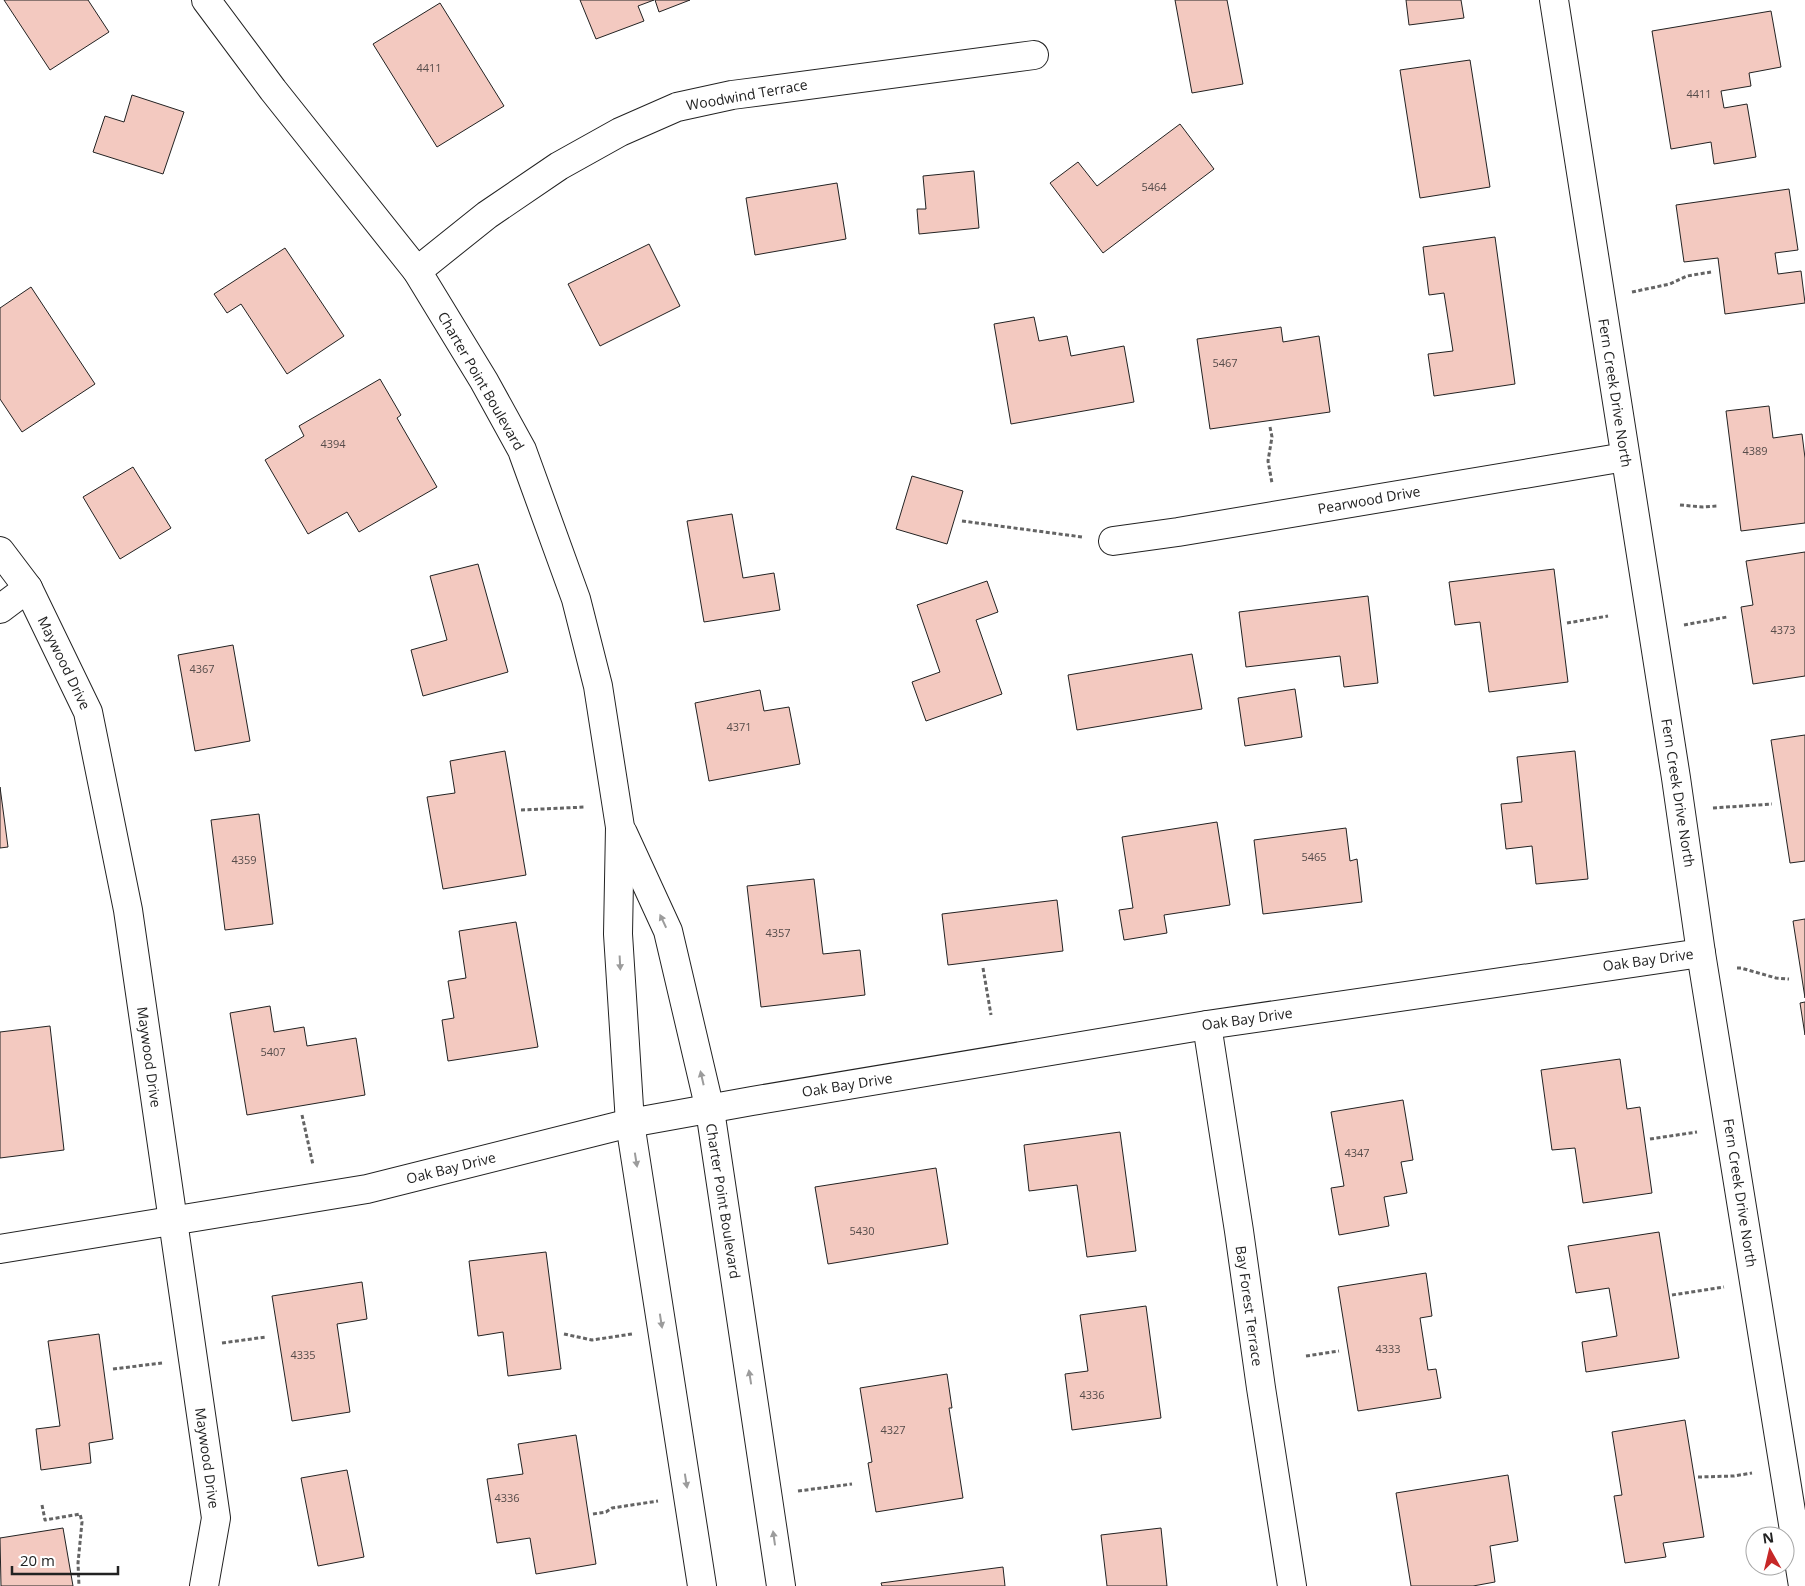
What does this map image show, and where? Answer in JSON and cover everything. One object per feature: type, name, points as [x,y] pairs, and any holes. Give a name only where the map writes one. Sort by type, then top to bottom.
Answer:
[{"type":"street","name":"Charter Point Boulevard","points":[[206,0],[273,90],[417,271],[484,381],[522,450],[576,599],[598,686],[618,816],[618,934],[630,1123],[702,1586]]},
{"type":"street","name":"Fern Creek Drive North","points":[[1554,0],[1653,631],[1702,962],[1803,1586]]},
{"type":"street","name":"Woodwind Terrace","points":[[417,271],[487,215],[559,166],[620,132],[677,107],[732,95],[1034,55]]},
{"type":"street","name":"Pearwood Drive","points":[[1113,541],[1276,516],[1625,457]]},
{"type":"street","name":"Maywood Drive","points":[[0,551],[28,588],[88,712],[128,910],[216,1518],[204,1586]]},
{"type":"street","points":[[0,609],[28,588]]},
{"type":"street","name":"Charter Point Boulevard","points":[[618,816],[668,931],[710,1110],[782,1586]]},
{"type":"street","name":"Oak Bay Drive","points":[[0,1249],[367,1189],[630,1123],[752,1101],[1207,1025],[1702,962]]},
{"type":"street","name":"Bay Forest Terrace","points":[[1207,1025],[1239,1231],[1260,1388],[1292,1586]]},
{"type":"path","points":[[1600,296],[1646,290],[1670,284],[1687,276],[1711,272]]},
{"type":"path","points":[[1270,427],[1272,437],[1268,461],[1276,516]]},
{"type":"path","points":[[1680,505],[1718,506]]},
{"type":"path","points":[[962,521],[1113,541]]},
{"type":"path","points":[[1568,623],[1608,616]]},
{"type":"path","points":[[1653,631],[1727,617]]},
{"type":"path","points":[[1680,812],[1772,804]]},
{"type":"path","points":[[521,810],[618,816]]},
{"type":"path","points":[[1702,962],[1741,968],[1776,978],[1790,979]]},
{"type":"path","points":[[983,968],[991,1015]]},
{"type":"path","points":[[302,1115],[318,1197]]},
{"type":"path","points":[[1650,1139],[1730,1127]]},
{"type":"path","points":[[1672,1295],[1754,1282]]},
{"type":"path","points":[[564,1334],[592,1340],[662,1330]]},
{"type":"path","points":[[113,1369],[266,1337]]},
{"type":"path","points":[[1306,1356],[1339,1351]]},
{"type":"path","points":[[1698,1477],[1734,1476],[1785,1469]]},
{"type":"path","points":[[768,1495],[852,1484]]},
{"type":"path","points":[[593,1514],[606,1512],[612,1508],[688,1497]]},
{"type":"path","points":[[42,1505],[45,1520],[80,1514],[82,1522],[78,1563],[79,1586]]},
{"type":"building","points":[[4,0],[88,0],[109,32],[50,70]]},
{"type":"building","points":[[580,0],[654,0],[638,6],[644,21],[596,39]]},
{"type":"building","points":[[655,0],[690,0],[659,12]]},
{"type":"building","points":[[1175,0],[1227,0],[1243,84],[1192,93]]},
{"type":"building","points":[[1406,0],[1461,0],[1464,18],[1409,25]]},
{"type":"building","points":[[440,3],[504,106],[437,147],[373,44]]},
{"type":"building","points":[[1771,11],[1781,67],[1749,73],[1751,86],[1721,91],[1724,108],[1747,104],[1756,157],[1714,164],[1711,142],[1671,149],[1652,31]]},
{"type":"building","points":[[1470,60],[1490,187],[1420,198],[1400,70]]},
{"type":"building","points":[[132,95],[184,112],[163,174],[93,152],[105,116],[124,122]]},
{"type":"building","points":[[1180,124],[1214,169],[1103,253],[1050,183],[1078,162],[1097,186]]},
{"type":"building","points":[[974,171],[979,228],[919,234],[917,209],[926,209],[923,176]]},
{"type":"building","points":[[837,183],[846,239],[755,255],[746,198]]},
{"type":"building","points":[[1789,189],[1798,250],[1775,253],[1778,274],[1801,271],[1805,303],[1725,314],[1718,258],[1684,262],[1676,205]]},
{"type":"building","points":[[1495,237],[1515,384],[1434,396],[1428,354],[1453,351],[1444,293],[1429,295],[1423,247]]},
{"type":"building","points":[[649,244],[680,306],[600,346],[568,284]]},
{"type":"building","points":[[285,248],[344,336],[287,374],[241,304],[227,313],[214,294]]},
{"type":"building","points":[[31,287],[95,384],[22,432],[0,399],[0,308]]},
{"type":"building","points":[[1034,317],[1039,341],[1067,336],[1071,356],[1124,346],[1134,402],[1011,424],[994,324]]},
{"type":"building","points":[[1281,327],[1283,342],[1319,336],[1330,412],[1210,429],[1197,339]]},
{"type":"building","points":[[380,379],[401,415],[397,418],[437,487],[359,532],[347,512],[308,534],[265,460],[304,436],[299,426]]},
{"type":"building","points":[[1769,406],[1773,438],[1802,434],[1805,458],[1805,523],[1741,531],[1726,411]]},
{"type":"building","points":[[133,467],[171,528],[120,559],[83,497]]},
{"type":"building","points":[[912,476],[963,491],[947,544],[896,529]]},
{"type":"building","points":[[732,514],[743,578],[774,573],[780,610],[704,622],[687,521]]},
{"type":"building","points":[[1805,552],[1805,676],[1753,684],[1741,607],[1753,605],[1746,561]]},
{"type":"building","points":[[478,564],[508,672],[423,696],[411,650],[447,640],[430,576]]},
{"type":"building","points":[[1554,569],[1568,682],[1489,692],[1480,622],[1455,625],[1449,582]]},
{"type":"building","points":[[987,581],[998,612],[976,620],[1002,694],[926,721],[912,682],[940,672],[917,605]]},
{"type":"building","points":[[1368,596],[1378,683],[1344,687],[1340,656],[1246,667],[1239,612]]},
{"type":"building","points":[[233,645],[250,741],[195,751],[178,655]]},
{"type":"building","points":[[1192,654],[1202,709],[1077,730],[1068,675]]},
{"type":"building","points":[[1295,689],[1302,737],[1245,746],[1238,698]]},
{"type":"building","points":[[760,690],[764,711],[789,707],[800,764],[709,781],[695,703]]},
{"type":"building","points":[[1805,735],[1805,861],[1790,863],[1771,740]]},
{"type":"building","points":[[505,751],[526,875],[443,889],[427,797],[455,793],[450,761]]},
{"type":"building","points":[[1575,751],[1588,879],[1536,884],[1532,846],[1506,849],[1501,804],[1522,802],[1517,757]]},
{"type":"building","points":[[0,787],[8,847],[0,848]]},
{"type":"building","points":[[259,814],[273,924],[225,930],[211,820]]},
{"type":"building","points":[[1217,822],[1230,905],[1164,915],[1167,933],[1124,940],[1119,910],[1133,908],[1122,837]]},
{"type":"building","points":[[1346,828],[1350,861],[1357,859],[1362,902],[1263,914],[1254,840]]},
{"type":"building","points":[[814,879],[823,954],[860,950],[865,995],[761,1007],[747,886]]},
{"type":"building","points":[[1057,900],[1063,951],[948,965],[942,914]]},
{"type":"building","points":[[1805,919],[1805,998],[1793,921]]},
{"type":"building","points":[[516,922],[538,1047],[448,1061],[442,1020],[454,1018],[448,981],[466,978],[459,931]]},
{"type":"building","points":[[1805,1002],[1805,1035],[1800,1003]]},
{"type":"building","points":[[270,1006],[274,1032],[304,1027],[307,1046],[356,1038],[365,1095],[247,1115],[230,1013]]},
{"type":"building","points":[[50,1026],[64,1150],[0,1158],[0,1032]]},
{"type":"building","points":[[1620,1059],[1627,1109],[1640,1107],[1652,1193],[1583,1203],[1575,1148],[1552,1150],[1541,1070]]},
{"type":"building","points":[[1403,1100],[1413,1160],[1401,1162],[1407,1193],[1384,1197],[1389,1226],[1339,1235],[1331,1188],[1344,1186],[1331,1112]]},
{"type":"building","points":[[1120,1132],[1136,1251],[1087,1257],[1077,1185],[1029,1191],[1024,1145]]},
{"type":"building","points":[[936,1168],[948,1244],[828,1264],[815,1187]]},
{"type":"building","points":[[1659,1232],[1679,1358],[1586,1372],[1582,1342],[1617,1336],[1609,1288],[1576,1293],[1568,1246]]},
{"type":"building","points":[[546,1252],[561,1369],[508,1376],[503,1332],[478,1336],[469,1261]]},
{"type":"building","points":[[1426,1273],[1432,1316],[1420,1318],[1428,1370],[1436,1369],[1441,1398],[1358,1411],[1338,1287]]},
{"type":"building","points":[[362,1282],[367,1319],[337,1324],[350,1412],[292,1421],[272,1296]]},
{"type":"building","points":[[1146,1306],[1161,1418],[1072,1430],[1065,1374],[1088,1371],[1080,1315]]},
{"type":"building","points":[[99,1334],[113,1439],[89,1443],[91,1463],[41,1470],[36,1429],[60,1426],[48,1341]]},
{"type":"building","points":[[947,1374],[952,1408],[949,1408],[963,1498],[876,1512],[868,1463],[872,1462],[860,1388]]},
{"type":"building","points":[[1685,1420],[1704,1537],[1663,1543],[1666,1557],[1625,1563],[1614,1496],[1622,1495],[1612,1432]]},
{"type":"building","points":[[576,1435],[596,1564],[536,1574],[530,1538],[497,1543],[487,1479],[523,1474],[518,1444]]},
{"type":"building","points":[[347,1470],[364,1557],[318,1566],[301,1478]]},
{"type":"building","points":[[1508,1475],[1518,1541],[1490,1546],[1495,1582],[1473,1586],[1411,1586],[1396,1493]]},
{"type":"building","points":[[63,1528],[73,1586],[1,1586],[0,1538]]},
{"type":"building","points":[[1161,1528],[1167,1586],[1107,1586],[1101,1535]]},
{"type":"building","points":[[1003,1567],[1005,1586],[882,1586],[881,1583]]}]
